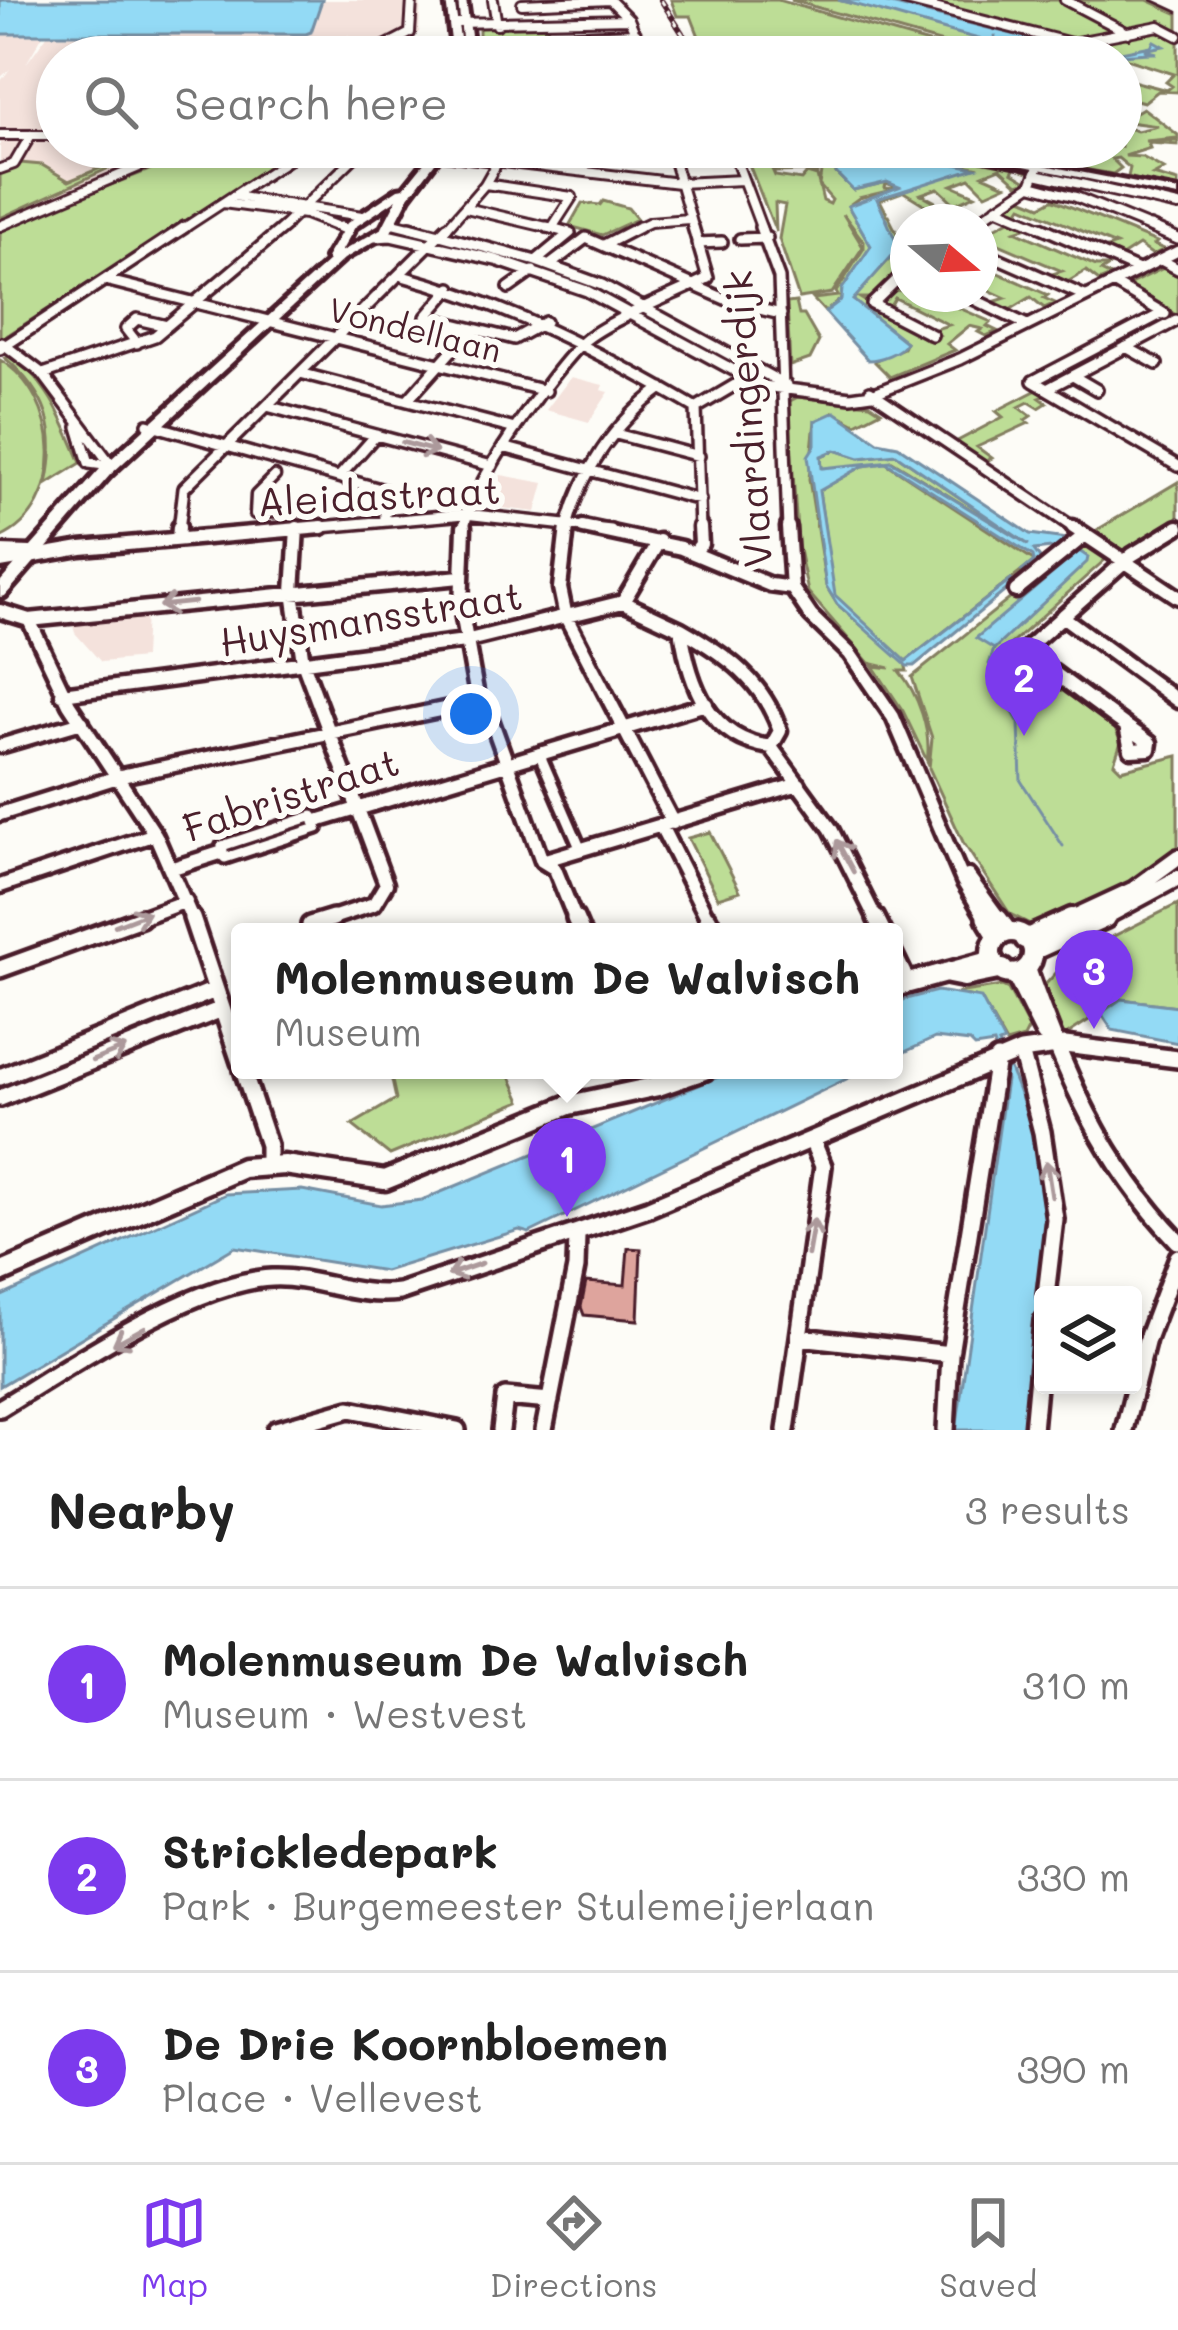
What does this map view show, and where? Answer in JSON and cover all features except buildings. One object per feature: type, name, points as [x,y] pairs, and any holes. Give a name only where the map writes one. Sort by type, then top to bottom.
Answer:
[{"type":"main road","points":[[450,0],[455,36]]},
{"type":"main road","points":[[462,0],[467,36]]},
{"type":"main road","points":[[267,321],[337,253],[347,231],[362,216],[396,197],[421,168]]},
{"type":"main road","points":[[0,579],[13,556],[104,464],[340,257],[393,223],[423,168]]},
{"type":"main road","points":[[1044,168],[1178,192]]},
{"type":"main road","points":[[362,216],[377,215],[393,223]]},
{"type":"main road","points":[[347,231],[376,238]]},
{"type":"main road","points":[[0,592],[13,556]]},
{"type":"street","points":[[404,36],[410,33],[412,0]]},
{"type":"street","points":[[494,0],[497,25]]},
{"type":"street","points":[[526,23],[522,2],[608,0],[629,20],[637,36]]},
{"type":"street","points":[[903,0],[1044,36]]},
{"type":"street","points":[[1065,0],[1128,33]]},
{"type":"street","points":[[452,20],[466,26],[629,20]]},
{"type":"street","points":[[548,23],[551,36],[636,33]]},
{"type":"street","points":[[1108,36],[1159,26],[1178,36]]},
{"type":"street","points":[[0,135],[36,135]]},
{"type":"street","points":[[0,170],[14,164],[32,135]]},
{"type":"street","points":[[104,464],[89,463],[78,426],[43,374],[2,345],[276,168]]},
{"type":"street","points":[[43,374],[137,343],[167,326],[303,211],[345,168]]},
{"type":"street","points":[[178,539],[184,488],[439,236],[494,168]]},
{"type":"street","points":[[572,168],[679,183],[743,180]]},
{"type":"street","points":[[478,702],[465,641],[460,578],[465,514],[503,447],[584,341],[708,278],[675,168]]},
{"type":"street","name":"Vlaardingerdijk","points":[[739,168],[779,278],[792,588],[811,616],[850,654],[893,716],[956,861],[1016,940]]},
{"type":"street","points":[[998,207],[1031,185],[1038,168]]},
{"type":"street","points":[[1042,168],[1178,206]]},
{"type":"street","points":[[0,226],[132,169]]},
{"type":"street","points":[[485,184],[572,197],[552,228]]},
{"type":"street","points":[[1031,185],[1076,197],[1178,239]]},
{"type":"street","points":[[233,196],[303,211],[347,231]]},
{"type":"street","points":[[221,203],[362,216]]},
{"type":"street","points":[[466,208],[571,233],[540,265]]},
{"type":"street","points":[[998,209],[1139,270]]},
{"type":"street","points":[[606,244],[650,222],[689,219]]},
{"type":"street","points":[[393,223],[540,265],[650,308],[781,386]]},
{"type":"street","points":[[376,238],[540,265],[747,379],[870,392],[971,352],[1178,251]]},
{"type":"street","points":[[509,288],[586,238],[697,284],[749,312],[781,314]]},
{"type":"street","points":[[740,239],[766,238]]},
{"type":"street","points":[[697,243],[722,242]]},
{"type":"street","points":[[998,258],[1085,296]]},
{"type":"street","points":[[1161,260],[1178,269]]},
{"type":"street","points":[[399,275],[452,288],[545,322],[696,408]]},
{"type":"street","name":"Vondellaan","points":[[105,280],[546,391]]},
{"type":"street","points":[[1113,283],[1176,321]]},
{"type":"street","points":[[890,284],[873,299],[876,307],[932,334]]},
{"type":"street","points":[[452,288],[426,317],[518,339],[545,322]]},
{"type":"street","points":[[998,311],[1028,325]]},
{"type":"street","points":[[1163,313],[1033,380],[1178,466]]},
{"type":"street","points":[[137,343],[126,329],[137,319],[167,326]]},
{"type":"street","points":[[1047,389],[1176,321]]},
{"type":"street","points":[[407,401],[471,329]]},
{"type":"street","points":[[1126,347],[1157,364]]},
{"type":"street","points":[[300,373],[515,430]]},
{"type":"street","points":[[1072,376],[1097,390]]},
{"type":"street","points":[[696,408],[747,379]]},
{"type":"street","points":[[662,388],[639,401],[575,494],[560,590],[566,617],[624,729],[711,923]]},
{"type":"street","points":[[870,392],[1178,597]]},
{"type":"street","points":[[267,406],[492,466]]},
{"type":"street","points":[[694,553],[701,544],[696,408]]},
{"type":"street","points":[[152,425],[227,446],[280,470],[339,477],[384,490],[386,520]]},
{"type":"street","points":[[616,434],[699,456]]},
{"type":"street","points":[[339,477],[376,435]]},
{"type":"street","points":[[503,447],[700,500]]},
{"type":"street","points":[[280,470],[256,495],[255,514],[305,509]]},
{"type":"street","name":"Aleidastraat","points":[[13,556],[465,514],[568,523],[659,542],[770,585],[792,588]]},
{"type":"street","points":[[1126,726],[1029,652],[1029,646],[1124,561],[1178,526]]},
{"type":"street","points":[[297,528],[293,592],[303,662],[386,884],[374,904],[316,923]]},
{"type":"street","points":[[1016,591],[1085,535]]},
{"type":"street","points":[[659,542],[623,602],[681,629],[744,668],[772,702],[780,731],[771,747]]},
{"type":"street","points":[[0,611],[29,620],[460,578]]},
{"type":"street","name":"Huysmansstraat","points":[[62,694],[465,641],[623,602]]},
{"type":"street","points":[[1062,616],[1178,701]]},
{"type":"street","points":[[29,620],[37,647],[62,694],[121,776],[173,868],[231,1036]]},
{"type":"street","points":[[681,629],[692,687],[720,724],[749,744],[771,747],[830,829],[878,923]]},
{"type":"street","points":[[0,814],[121,776],[478,702],[486,705],[542,862],[555,869],[577,923]]},
{"type":"street","name":"Fabristraat","points":[[173,868],[222,852],[225,858],[317,828],[316,821],[360,806],[706,704]]},
{"type":"street","points":[[0,746],[82,722]]},
{"type":"street","points":[[539,753],[581,850]]},
{"type":"street","points":[[542,862],[799,784]]},
{"type":"street","points":[[0,886],[155,834]]},
{"type":"street","points":[[1016,940],[1133,889],[1178,857]]},
{"type":"street","points":[[1178,878],[1148,898],[989,947],[1009,968],[1052,1046],[1096,1143],[1143,1208],[1178,1241]]},
{"type":"street","points":[[0,969],[186,901]]},
{"type":"street","points":[[903,986],[1035,962],[1016,940]]},
{"type":"street","points":[[0,1076],[215,990]]},
{"type":"street","points":[[0,1098],[222,1009]]},
{"type":"street","points":[[0,1408],[219,1288],[274,1278],[375,1298],[577,1235],[1021,1051],[1052,1046],[1178,1059]]},
{"type":"street","points":[[1021,1051],[1032,1084],[1055,1219],[1047,1286]]},
{"type":"street","points":[[946,1430],[950,1354],[997,1059]]},
{"type":"street","points":[[245,1079],[268,1145],[268,1165]]},
{"type":"street","points":[[0,1273],[224,1174],[268,1165],[385,1180],[639,1081]]},
{"type":"street","points":[[786,1430],[823,1166],[812,1140]]},
{"type":"street","points":[[544,1430],[576,1268],[577,1235]]},
{"type":"street","points":[[1124,1430],[1147,1339],[1178,1257]]},
{"type":"street","points":[[800,1336],[950,1354]]},
{"type":"street","points":[[1033,1430],[1036,1394]]},
{"type":"street","points":[[501,1430],[505,1397],[550,1401]]},
{"type":"street","points":[[276,1430],[350,1408],[457,1430]]},
{"type":"shaded area","points":[[320,0],[421,0],[419,32],[413,36],[48,34]]},
{"type":"shaded area","points":[[0,33],[44,33],[36,36],[36,47],[26,64],[36,50],[36,130],[31,130],[36,130],[36,168],[123,168],[0,219],[0,82],[10,69],[0,78]]},
{"type":"shaded area","points":[[571,377],[603,385],[601,390],[609,392],[589,422],[546,410]]},
{"type":"shaded area","points":[[501,475],[544,483],[536,512],[493,507],[487,501]]},
{"type":"shaded area","points":[[146,611],[144,658],[101,662],[75,633],[71,619]]},
{"type":"green space","points":[[671,0],[778,0],[904,36],[699,36],[691,16],[677,16]]},
{"type":"green space","points":[[791,0],[838,0],[982,36],[918,36]]},
{"type":"green space","points":[[875,0],[1147,0],[1178,14],[1178,92],[1158,91],[1142,101],[1142,83],[1167,90],[1172,86],[1166,82],[1174,74],[1142,64],[1142,36],[1030,36]]},
{"type":"green space","points":[[541,24],[547,26],[549,36],[479,36],[479,27]]},
{"type":"green space","points":[[1142,109],[1178,135],[1145,141],[1178,141],[1178,145],[1148,143],[1150,148],[1142,151],[1142,130],[1158,126],[1142,124]]},
{"type":"green space","points":[[1142,157],[1164,169],[1153,175],[1178,182],[1178,190],[1128,177],[1130,168],[1142,168]]},
{"type":"green space","points":[[20,163],[36,164],[69,181],[109,168],[0,218],[0,172]]},
{"type":"green space","points":[[268,168],[0,340],[0,228],[147,171]]},
{"type":"green space","points":[[750,168],[771,168],[775,176],[801,180],[807,173],[817,176],[819,185],[822,168],[836,168],[853,190],[887,182],[899,188],[886,183],[885,188],[896,189],[859,198],[848,206],[871,246],[842,289],[841,299],[825,312],[813,299],[838,296],[836,292],[864,248],[864,242],[843,214],[863,247],[832,293],[799,298],[779,239],[785,205],[775,203],[776,232]],"holes":[[[819,185],[832,200],[830,204],[823,201]]]},
{"type":"green space","points":[[774,168],[803,168],[776,172]]},
{"type":"green space","points":[[971,168],[1000,168],[983,175],[1006,185],[986,194],[970,178],[952,185],[975,195],[955,204],[938,188],[921,194],[939,204],[923,204],[902,191]]},
{"type":"green space","points":[[1000,168],[1014,168],[1012,172],[1027,181],[1018,184]]},
{"type":"green space","points":[[1077,168],[1121,168],[1113,174]]},
{"type":"green space","points":[[902,192],[880,200],[890,229],[877,201]]},
{"type":"green space","points":[[1019,197],[1041,206],[1058,197],[1067,198],[1054,200],[1164,249],[1153,255],[1139,245],[1119,258],[1101,250],[1116,245],[1022,206],[1017,214],[1005,208]]},
{"type":"green space","points":[[603,201],[628,208],[637,219],[602,235],[569,226],[582,203],[600,205]]},
{"type":"green space","points":[[1013,218],[1028,227],[1015,231],[1096,266],[1109,266],[1101,271],[1111,276],[1099,281],[1086,271],[1064,284],[1046,276],[1062,271],[998,244],[998,226]]},
{"type":"green space","points":[[890,259],[890,278],[872,298],[860,298],[927,340],[939,335],[932,330],[949,325],[923,312],[968,312],[991,322],[987,326],[997,331],[986,336],[978,332],[982,329],[969,326],[947,344],[955,350],[890,377],[874,361],[903,348],[906,342],[858,308],[853,298]]},
{"type":"green space","points":[[1166,267],[1178,274],[1178,316],[1126,286]]},
{"type":"green space","points":[[998,273],[1048,295],[1044,298],[1055,303],[1044,308],[1031,297],[1008,311],[998,307],[998,300],[1006,298],[998,294]]},
{"type":"green space","points":[[796,302],[799,315],[804,315],[819,341],[810,359],[790,366],[787,303]]},
{"type":"green space","points":[[10,356],[44,389],[81,463],[47,484],[51,447],[46,414],[31,385],[5,358]]},
{"type":"green space","points":[[0,360],[21,377],[36,399],[49,451],[47,478],[38,502],[22,523],[0,538]]},
{"type":"green space","points":[[1039,389],[1048,395],[1040,398],[1047,403],[1039,408],[1029,402],[1019,407],[1031,416],[1025,420],[1029,423],[977,447],[992,458],[983,463],[954,443],[1003,417],[996,411]]},
{"type":"green space","points":[[798,397],[870,404],[881,411],[856,424],[833,412],[815,421],[809,479],[826,586],[837,604],[905,663],[907,671],[899,671],[922,714],[927,761],[903,711],[873,666],[890,668],[869,663],[808,592],[798,545],[788,402]]},
{"type":"green space","points":[[836,450],[859,458],[896,454],[1029,545],[892,461],[886,463],[1035,561],[906,661],[834,595],[819,491],[863,466],[883,463],[822,469],[821,456]]},
{"type":"green space","points":[[1178,482],[1178,518],[1125,551],[1092,533]]},
{"type":"green space","points":[[1082,541],[1107,558],[1011,644],[1026,664],[1115,729],[1121,742],[1114,763],[1121,770],[1178,756],[1178,853],[1158,871],[1036,927],[1010,914],[963,842],[929,768],[932,738],[912,677]]},
{"type":"green space","points":[[710,832],[740,891],[718,898],[688,838]]},
{"type":"green space","points":[[1178,904],[1178,1006],[1121,999],[1066,1035],[1055,1029],[1044,986],[1070,958]]},
{"type":"green space","points":[[1002,986],[1029,1028],[1024,1038],[1006,1043],[981,999],[957,993]]},
{"type":"green space","points":[[392,1079],[511,1079],[521,1101],[390,1155],[352,1125],[396,1099]]},
{"type":"water","points":[[0,0],[322,0],[311,32],[306,34],[0,34]]},
{"type":"water","points":[[838,0],[875,0],[1020,36],[967,36]]},
{"type":"water","points":[[1154,41],[1163,46],[1144,50],[1157,53],[1142,54],[1142,48]]},
{"type":"water","points":[[836,168],[975,168],[877,199],[890,228],[890,258],[853,300],[906,342],[895,353],[878,359],[868,360],[825,312],[841,300],[842,289],[871,246],[848,206],[899,187],[887,182],[853,190]]},
{"type":"water","points":[[835,412],[878,442],[898,446],[1030,534],[1066,539],[1060,547],[1034,550],[1042,561],[1027,573],[1022,571],[1034,561],[1033,556],[887,463],[863,466],[819,491],[835,595],[906,661],[1011,580],[1015,583],[914,666],[907,666],[837,604],[826,586],[808,456],[815,445],[815,421]],"holes":[[[835,450],[859,458],[896,454],[1029,545],[891,461],[822,468],[821,456]]]},
{"type":"water","points":[[1079,551],[1088,557],[1087,562],[994,649],[976,638]]},
{"type":"water","points":[[937,991],[981,998],[1004,1042],[999,1044],[1038,1151],[1046,1197],[1041,1286],[1034,1286],[1026,1430],[956,1430],[1006,1080],[994,1044],[975,1047],[970,1042],[935,1038],[903,1053],[903,1000]]},
{"type":"water","points":[[1121,999],[1178,1006],[1178,1043],[1112,1030],[1101,1013]]},
{"type":"water","points":[[713,1079],[846,1079],[529,1233],[519,1230],[385,1271],[235,1247],[0,1386],[0,1297],[226,1194],[302,1190],[381,1205],[422,1200]]},
{"type":"waterway","points":[[989,664],[994,649]]},
{"type":"waterway","points":[[990,672],[1019,723],[1021,781],[1063,846]]},
{"type":"tram line","points":[[1152,0],[1178,12]]},
{"type":"railway","points":[[661,0],[684,36]]},
{"type":"place","name":"Strickledepark","points":[[1024,736]]},
{"type":"place","name":"De Drie Koornbloemen","points":[[1094,1029]]},
{"type":"place","name":"Molenmuseum De Walvisch","points":[[567,1217]]}]
